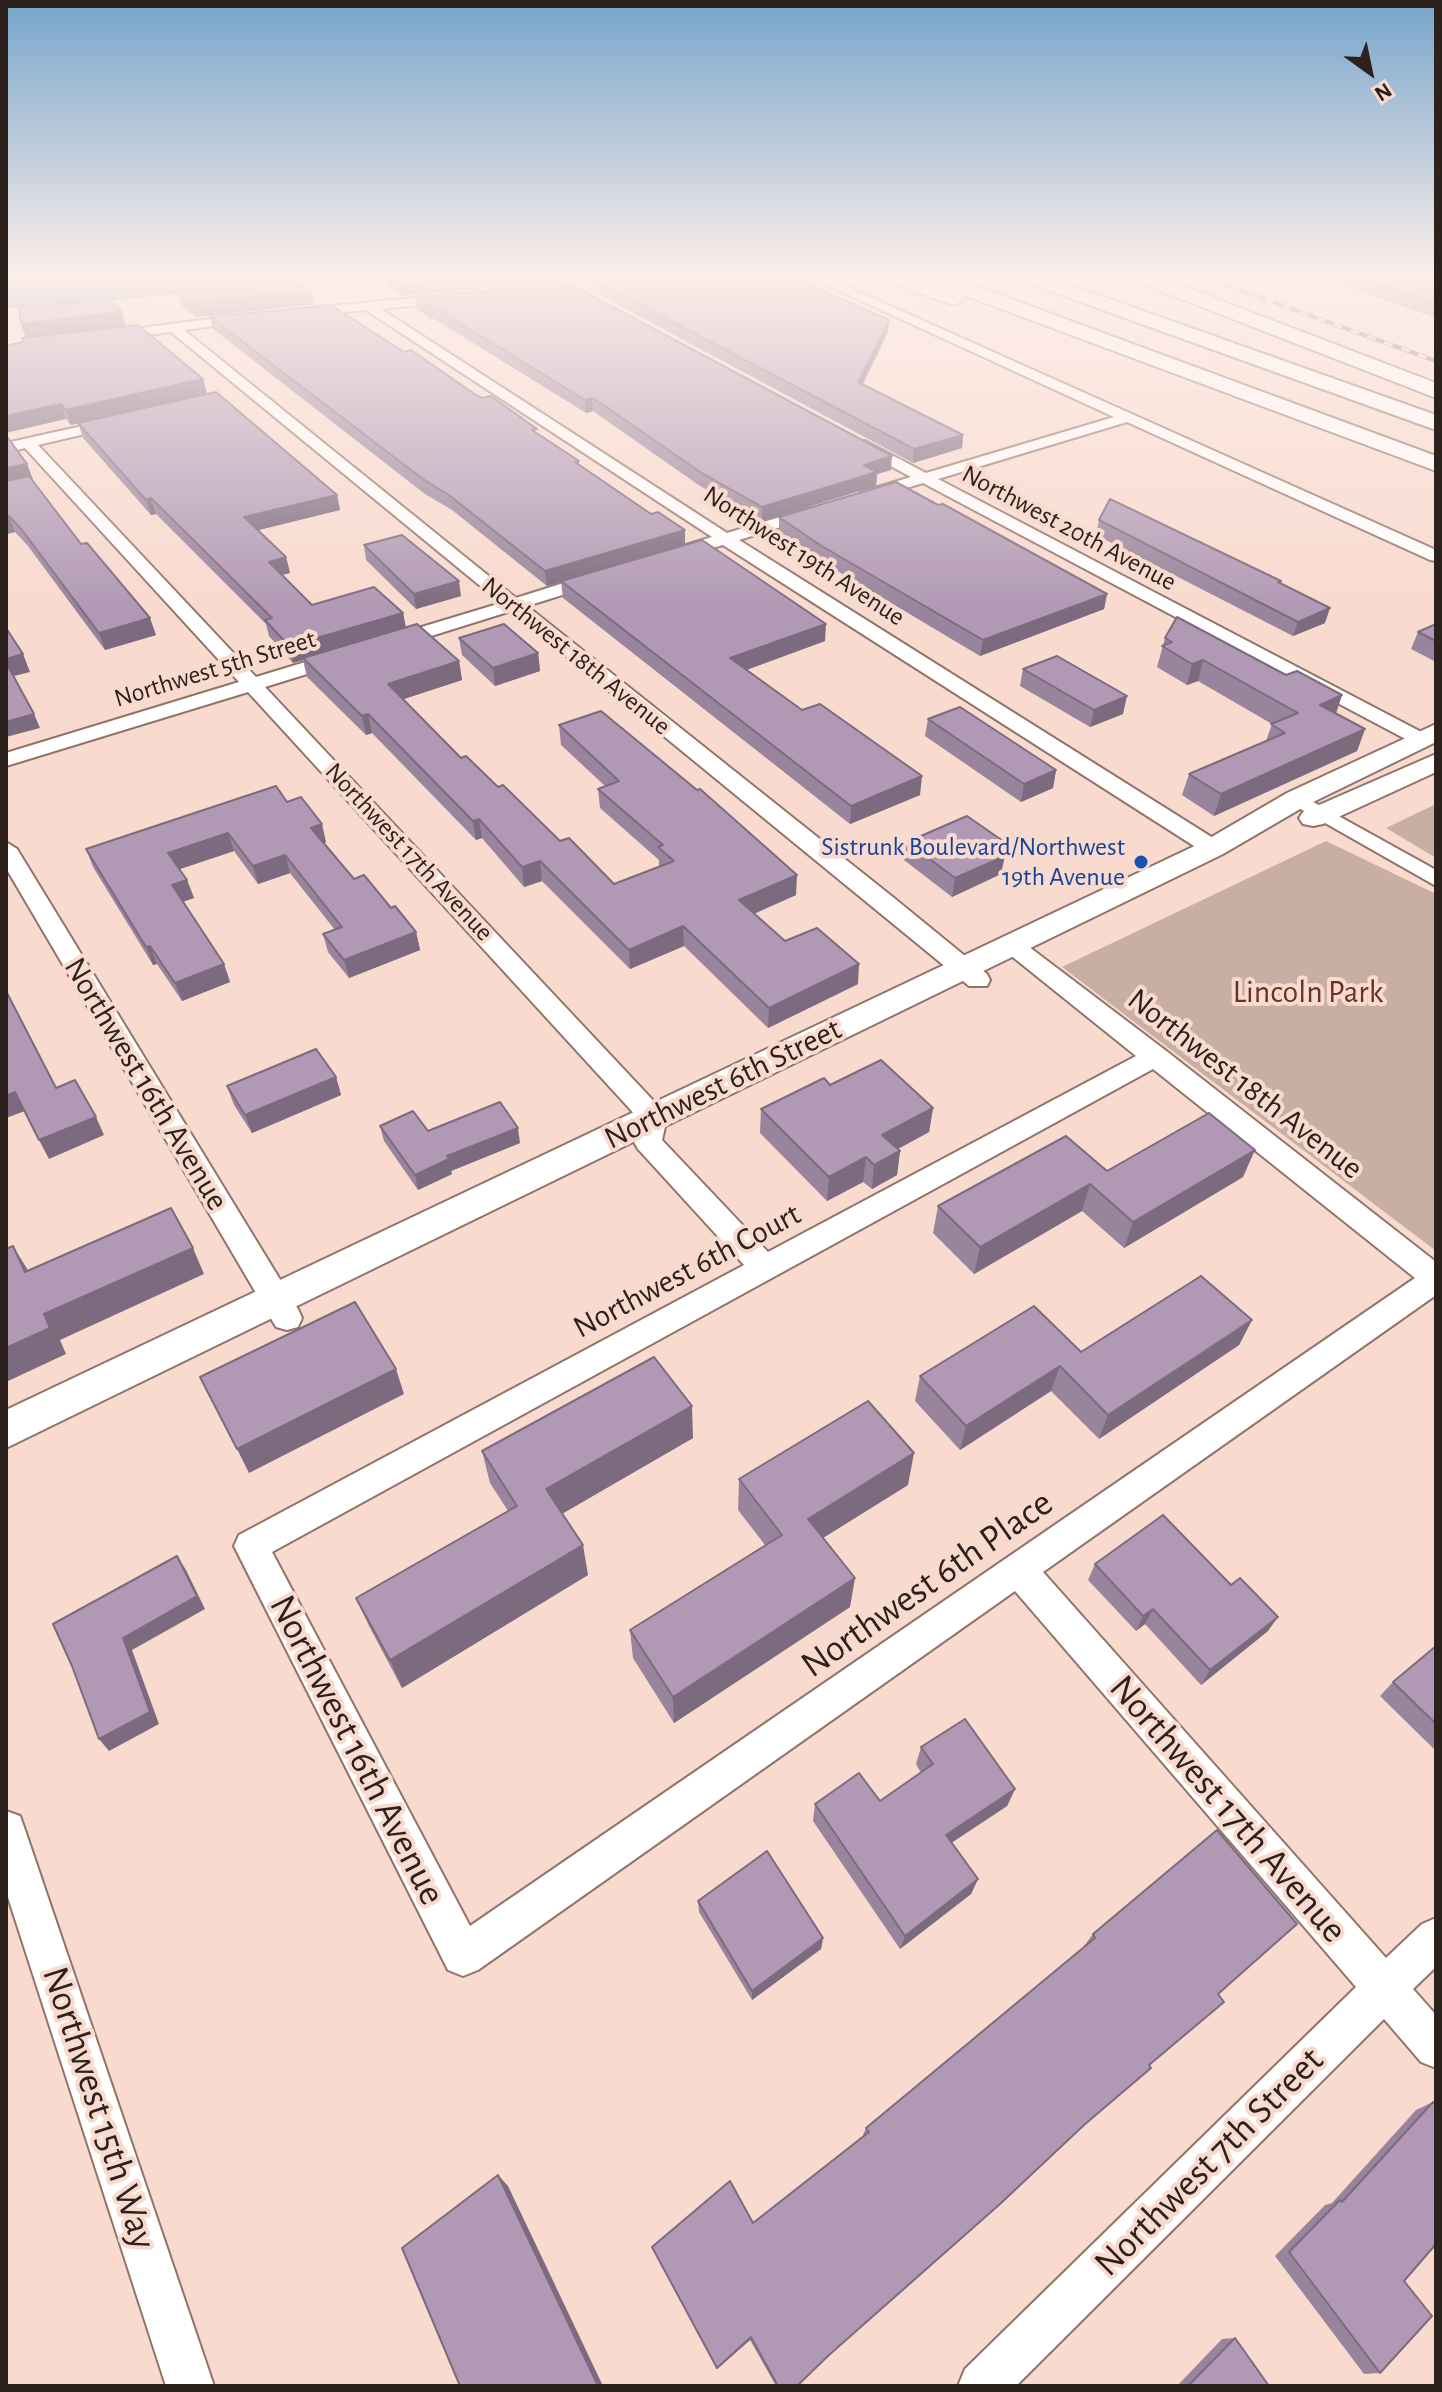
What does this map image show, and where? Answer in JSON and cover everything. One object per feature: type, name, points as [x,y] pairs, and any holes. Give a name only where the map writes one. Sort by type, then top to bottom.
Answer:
[{"type":"highway","points":[[1208,387],[1359,435]]},
{"type":"highway","points":[[1229,387],[1436,464]]},
{"type":"highway","points":[[1267,387],[1436,448]]},
{"type":"highway","points":[[1302,387],[1436,439]]},
{"type":"highway","points":[[1339,387],[1436,421]]},
{"type":"highway","points":[[1348,387],[1436,421]]},
{"type":"highway","points":[[1387,387],[1436,405]]},
{"type":"street","name":"Northwest 18th Avenue","points":[[234,387],[971,974]]},
{"type":"street","name":"Northwest 19th Avenue","points":[[492,387],[725,539],[1213,848]]},
{"type":"street","points":[[1061,387],[1436,556]]},
{"type":"street","points":[[651,561],[1129,417]]},
{"type":"street","points":[[6,448],[131,419]]},
{"type":"street","name":"Northwest 20th Avenue","points":[[844,435],[1431,744]]},
{"type":"street","name":"Northwest 17th Avenue","points":[[28,443],[255,685],[651,1130],[766,1269]]},
{"type":"street","name":"Northwest 5th Street","points":[[6,760],[621,571]]},
{"type":"street","name":"Northwest 6th Street","points":[[6,1430],[281,1309],[1020,951],[1431,744]]},
{"type":"street","points":[[1310,807],[1436,879]]},
{"type":"street","name":"Northwest 6th Street","points":[[1020,951],[1213,848],[1310,807]]},
{"type":"street","name":"Northwest 16th Avenue","points":[[6,849],[281,1309]]},
{"type":"street","name":"Northwest 18th Avenue","points":[[1020,951],[1436,1278]]},
{"type":"street","name":"Northwest 6th Court","points":[[251,1546],[1156,1056]]},
{"type":"street","name":"Northwest 6th Place","points":[[463,1955],[1020,1571],[1436,1278]]},
{"type":"street","name":"Northwest 6th Street","points":[[6,1455],[281,1309]]},
{"type":"street","name":"Northwest 16th Avenue","points":[[251,1546],[463,1955]]},
{"type":"street","name":"Northwest 17th Avenue","points":[[1020,1571],[1436,2047]]},
{"type":"street","name":"Northwest 15th Way","points":[[6,1830],[190,2386]]},
{"type":"street","name":"Northwest 7th Street","points":[[982,2386],[1436,1938]]},
{"type":"green space","points":[[1436,804],[1436,858],[1386,828]]},
{"type":"green space","name":"Lincoln Park","points":[[1326,841],[1436,894],[1436,1251],[1062,967]]},
{"type":"building","points":[[6,387],[169,387],[66,410],[61,404],[6,416]]},
{"type":"building","points":[[302,387],[464,387],[482,398],[491,396],[537,429],[532,430],[579,461],[575,462],[651,514],[658,512],[685,530],[545,571],[450,496]]},
{"type":"building","points":[[563,387],[762,387],[892,456],[864,465],[877,472],[762,507],[700,472],[592,398],[585,400]]},
{"type":"building","points":[[796,387],[867,387],[963,435],[914,449]]},
{"type":"building","points":[[216,392],[337,495],[244,517],[286,557],[269,562],[312,605],[374,587],[403,613],[289,646],[265,620],[272,618],[151,498],[146,500],[78,423]]},
{"type":"building","points":[[8,438],[27,464],[6,468]]},
{"type":"building","points":[[29,476],[81,544],[87,543],[150,618],[99,633],[22,530],[6,516],[6,481]]},
{"type":"building","points":[[896,482],[938,505],[943,504],[1107,594],[983,640],[820,545],[779,517]]},
{"type":"building","points":[[1110,499],[1281,581],[1278,582],[1330,608],[1298,622],[1099,520]]},
{"type":"building","points":[[402,535],[459,581],[414,594],[364,545]]},
{"type":"building","points":[[702,540],[826,624],[730,658],[802,710],[820,704],[922,776],[851,806],[561,581]]},
{"type":"building","points":[[1177,617],[1286,675],[1297,671],[1342,695],[1320,705],[1365,729],[1221,794],[1189,774],[1285,733],[1271,724],[1298,713],[1203,660],[1192,664],[1162,646],[1172,642],[1165,638]]},
{"type":"building","points":[[417,624],[459,661],[388,684],[461,758],[466,756],[498,787],[503,785],[560,841],[569,838],[614,884],[674,861],[658,847],[663,845],[598,789],[619,781],[559,725],[601,711],[697,790],[700,789],[797,875],[739,900],[785,941],[817,928],[859,964],[769,1008],[683,926],[629,950],[540,861],[522,867],[479,819],[473,821],[368,714],[362,716],[303,658]]},
{"type":"building","points":[[504,624],[538,653],[493,668],[459,638]]},
{"type":"building","points":[[1436,624],[1436,641],[1418,632]]},
{"type":"building","points":[[6,628],[23,654],[6,659]]},
{"type":"building","points":[[1057,656],[1127,696],[1094,710],[1023,669]]},
{"type":"building","points":[[9,668],[34,714],[6,722],[6,669]]},
{"type":"building","points":[[960,707],[1056,770],[1024,784],[928,719]]},
{"type":"building","points":[[276,786],[287,802],[301,797],[322,824],[311,828],[354,879],[364,875],[416,932],[344,960],[323,934],[342,927],[285,855],[253,866],[228,833],[168,853],[187,880],[172,885],[224,964],[175,983],[150,946],[146,947],[86,849]]},
{"type":"building","points":[[967,816],[1003,841],[992,846],[1005,856],[955,878],[907,842]]},
{"type":"building","points":[[6,991],[56,1088],[75,1080],[96,1117],[39,1140],[15,1092],[6,1096]]},
{"type":"building","points":[[316,1049],[336,1077],[245,1115],[227,1086]]},
{"type":"building","points":[[881,1060],[933,1108],[882,1135],[900,1151],[874,1165],[866,1157],[829,1177],[761,1109],[824,1078],[830,1085]]},
{"type":"building","points":[[500,1102],[518,1128],[447,1156],[449,1159],[415,1175],[380,1126],[413,1111],[428,1131]]},
{"type":"building","points":[[1209,1113],[1255,1150],[1133,1222],[1090,1184],[980,1247],[938,1206],[1066,1136],[1107,1171]]},
{"type":"building","points":[[171,1208],[193,1248],[44,1314],[50,1328],[6,1348],[6,1249],[13,1246],[25,1272]]},
{"type":"building","points":[[1201,1276],[1252,1320],[1108,1415],[1060,1366],[966,1426],[920,1376],[1034,1306],[1081,1352]]},
{"type":"building","points":[[355,1302],[396,1369],[237,1449],[200,1377]]},
{"type":"building","points":[[654,1357],[692,1406],[546,1489],[583,1545],[390,1660],[356,1598],[517,1506],[482,1451]]},
{"type":"building","points":[[868,1401],[914,1453],[808,1519],[855,1578],[673,1697],[630,1630],[782,1535],[739,1479]]},
{"type":"building","points":[[1163,1515],[1231,1585],[1240,1578],[1278,1617],[1210,1670],[1153,1609],[1143,1616],[1095,1564]]},
{"type":"building","points":[[177,1556],[197,1596],[123,1638],[150,1712],[99,1739],[53,1624]]},
{"type":"building","points":[[1436,1646],[1436,1724],[1393,1682]]},
{"type":"building","points":[[965,1719],[1015,1789],[946,1835],[978,1879],[905,1936],[815,1804],[859,1773],[880,1801],[933,1764],[921,1747]]},
{"type":"building","points":[[1217,1830],[1297,1924],[1218,1994],[1224,2002],[1149,2065],[1151,2068],[797,2386],[778,2386],[751,2337],[717,2368],[652,2247],[730,2181],[753,2223],[869,2132],[866,2128],[1095,1938],[1093,1934]]},
{"type":"building","points":[[767,1851],[823,1938],[752,1991],[698,1901]]},
{"type":"building","points":[[1433,2102],[1436,2106],[1436,2244],[1404,2281],[1432,2316],[1380,2373],[1289,2252],[1340,2200],[1342,2202]]},
{"type":"building","points":[[498,2175],[598,2386],[460,2386],[402,2248]]},
{"type":"building","points":[[1235,2338],[1269,2386],[1188,2386]]},
{"type":"place","name":"Sistrunk Boulevard/Northwest 19th Avenue","points":[[1141,862]]}]
